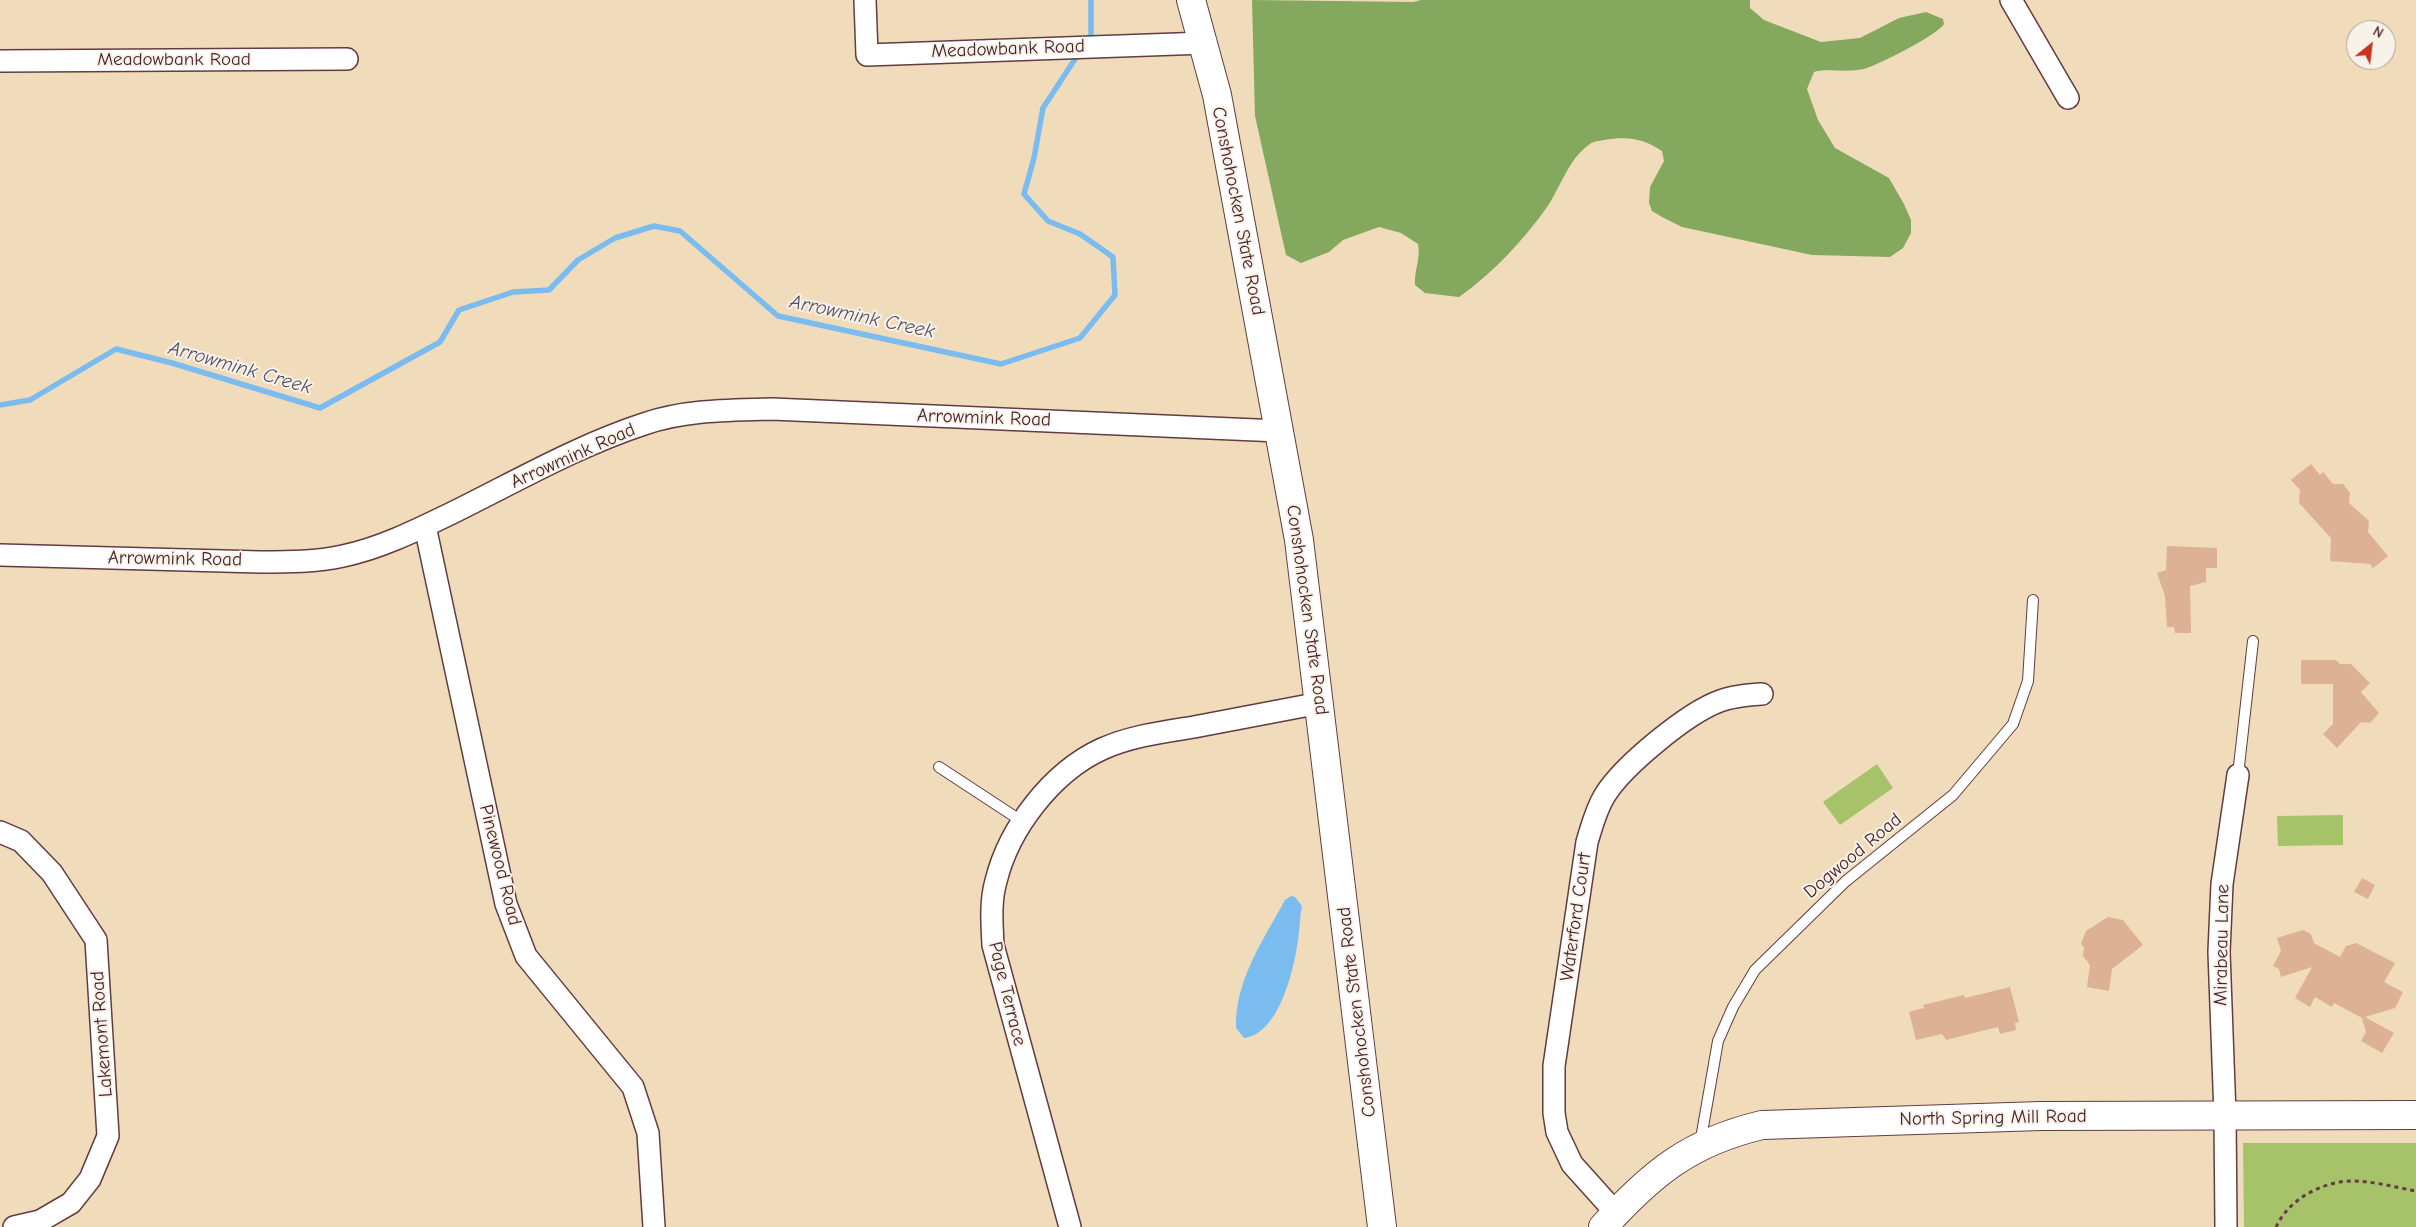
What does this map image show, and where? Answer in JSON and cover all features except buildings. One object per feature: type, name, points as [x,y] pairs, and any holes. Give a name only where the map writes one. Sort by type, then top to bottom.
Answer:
[{"type":"main road","name":"Conshohocken State Road","points":[[1192,0],[1205,43],[1217,95],[1299,540],[1382,1227]]},
{"type":"main road","name":"North Spring Mill Road","points":[[1610,1220],[1661,1170],[1699,1146],[1740,1130],[1785,1123],[2041,1116],[2416,1115]]},
{"type":"street","name":"Meadowbank Road","points":[[864,0],[868,55],[1205,43]]},
{"type":"street","points":[[2012,0],[2068,98]]},
{"type":"street","name":"Meadowbank Road","points":[[0,61],[347,59]]},
{"type":"street","name":"Arrowmink Road","points":[[0,555],[303,562],[343,556],[384,544],[425,526],[601,439],[646,423],[686,414],[729,410],[772,410],[1279,430]]},
{"type":"street","name":"Pinewood Road","points":[[425,526],[506,904],[526,956],[633,1087],[648,1133],[654,1227]]},
{"type":"street","name":"Waterford Court","points":[[1610,1220],[1572,1164],[1557,1132],[1554,1113],[1554,1066],[1587,842],[1594,818],[1604,796],[1617,778],[1634,761],[1704,709],[1720,701],[1762,694]]},
{"type":"street","name":"Page Terrace","points":[[1070,1227],[994,945],[992,903],[995,882],[1001,864],[1023,822],[1050,788],[1066,773],[1101,750],[1140,737],[1320,703]]},
{"type":"street","name":"Mirabeau Lane","points":[[2226,1227],[2225,1115],[2219,952],[2220,913],[2222,884],[2238,775]]},
{"type":"street","name":"Lakemont Road","points":[[0,832],[21,841],[52,872],[96,940],[108,1136],[90,1179],[70,1203],[40,1220],[14,1227]]},
{"type":"lane","name":"Dogwood Road","points":[[1699,1146],[1718,1041],[1734,1007],[1755,970],[1846,881],[1953,795],[2013,724],[2028,680],[2033,600]]},
{"type":"lane","points":[[2238,775],[2253,641]]},
{"type":"lane","points":[[939,767],[1023,822]]},
{"type":"path","points":[[2276,1227],[2286,1212],[2300,1199],[2340,1182],[2370,1184],[2416,1191]]},
{"type":"green space","points":[[1252,0],[1413,2],[1421,0],[1750,0],[1750,8],[1764,20],[1821,42],[1860,38],[1899,18],[1926,12],[1943,19],[1944,24],[1930,36],[1864,69],[1814,72],[1807,89],[1818,120],[1835,148],[1889,178],[1911,220],[1911,233],[1903,248],[1890,257],[1812,255],[1682,227],[1652,211],[1649,203],[1650,187],[1664,161],[1662,151],[1648,143],[1635,139],[1620,138],[1593,142],[1582,150],[1570,165],[1547,207],[1528,232],[1507,256],[1472,288],[1459,297],[1425,293],[1415,285],[1419,254],[1418,244],[1401,233],[1379,227],[1343,240],[1329,252],[1301,263],[1286,255],[1255,116]]},
{"type":"green space","points":[[1877,764],[1893,788],[1840,825],[1823,802]]},
{"type":"green space","points":[[2343,815],[2343,845],[2278,846],[2277,816]]},
{"type":"green space","points":[[2243,1143],[2416,1143],[2416,1227],[2244,1227]]},
{"type":"water","points":[[1291,896],[1295,897],[1302,906],[1290,978],[1277,1011],[1268,1024],[1257,1034],[1244,1038],[1236,1028],[1237,1010],[1245,977],[1285,900]]},
{"type":"waterway","name":"Arrowmink Creek","points":[[1086,43],[1091,35],[1091,0]]},
{"type":"waterway","name":"Arrowmink Creek","points":[[0,405],[30,400],[116,349],[172,363],[320,408],[440,342],[459,310],[513,292],[549,290],[578,260],[615,238],[654,226],[680,231],[778,316],[1001,364],[1080,338],[1115,295],[1113,257],[1080,234],[1048,221],[1024,194],[1034,158],[1043,108],[1079,53]]}]
